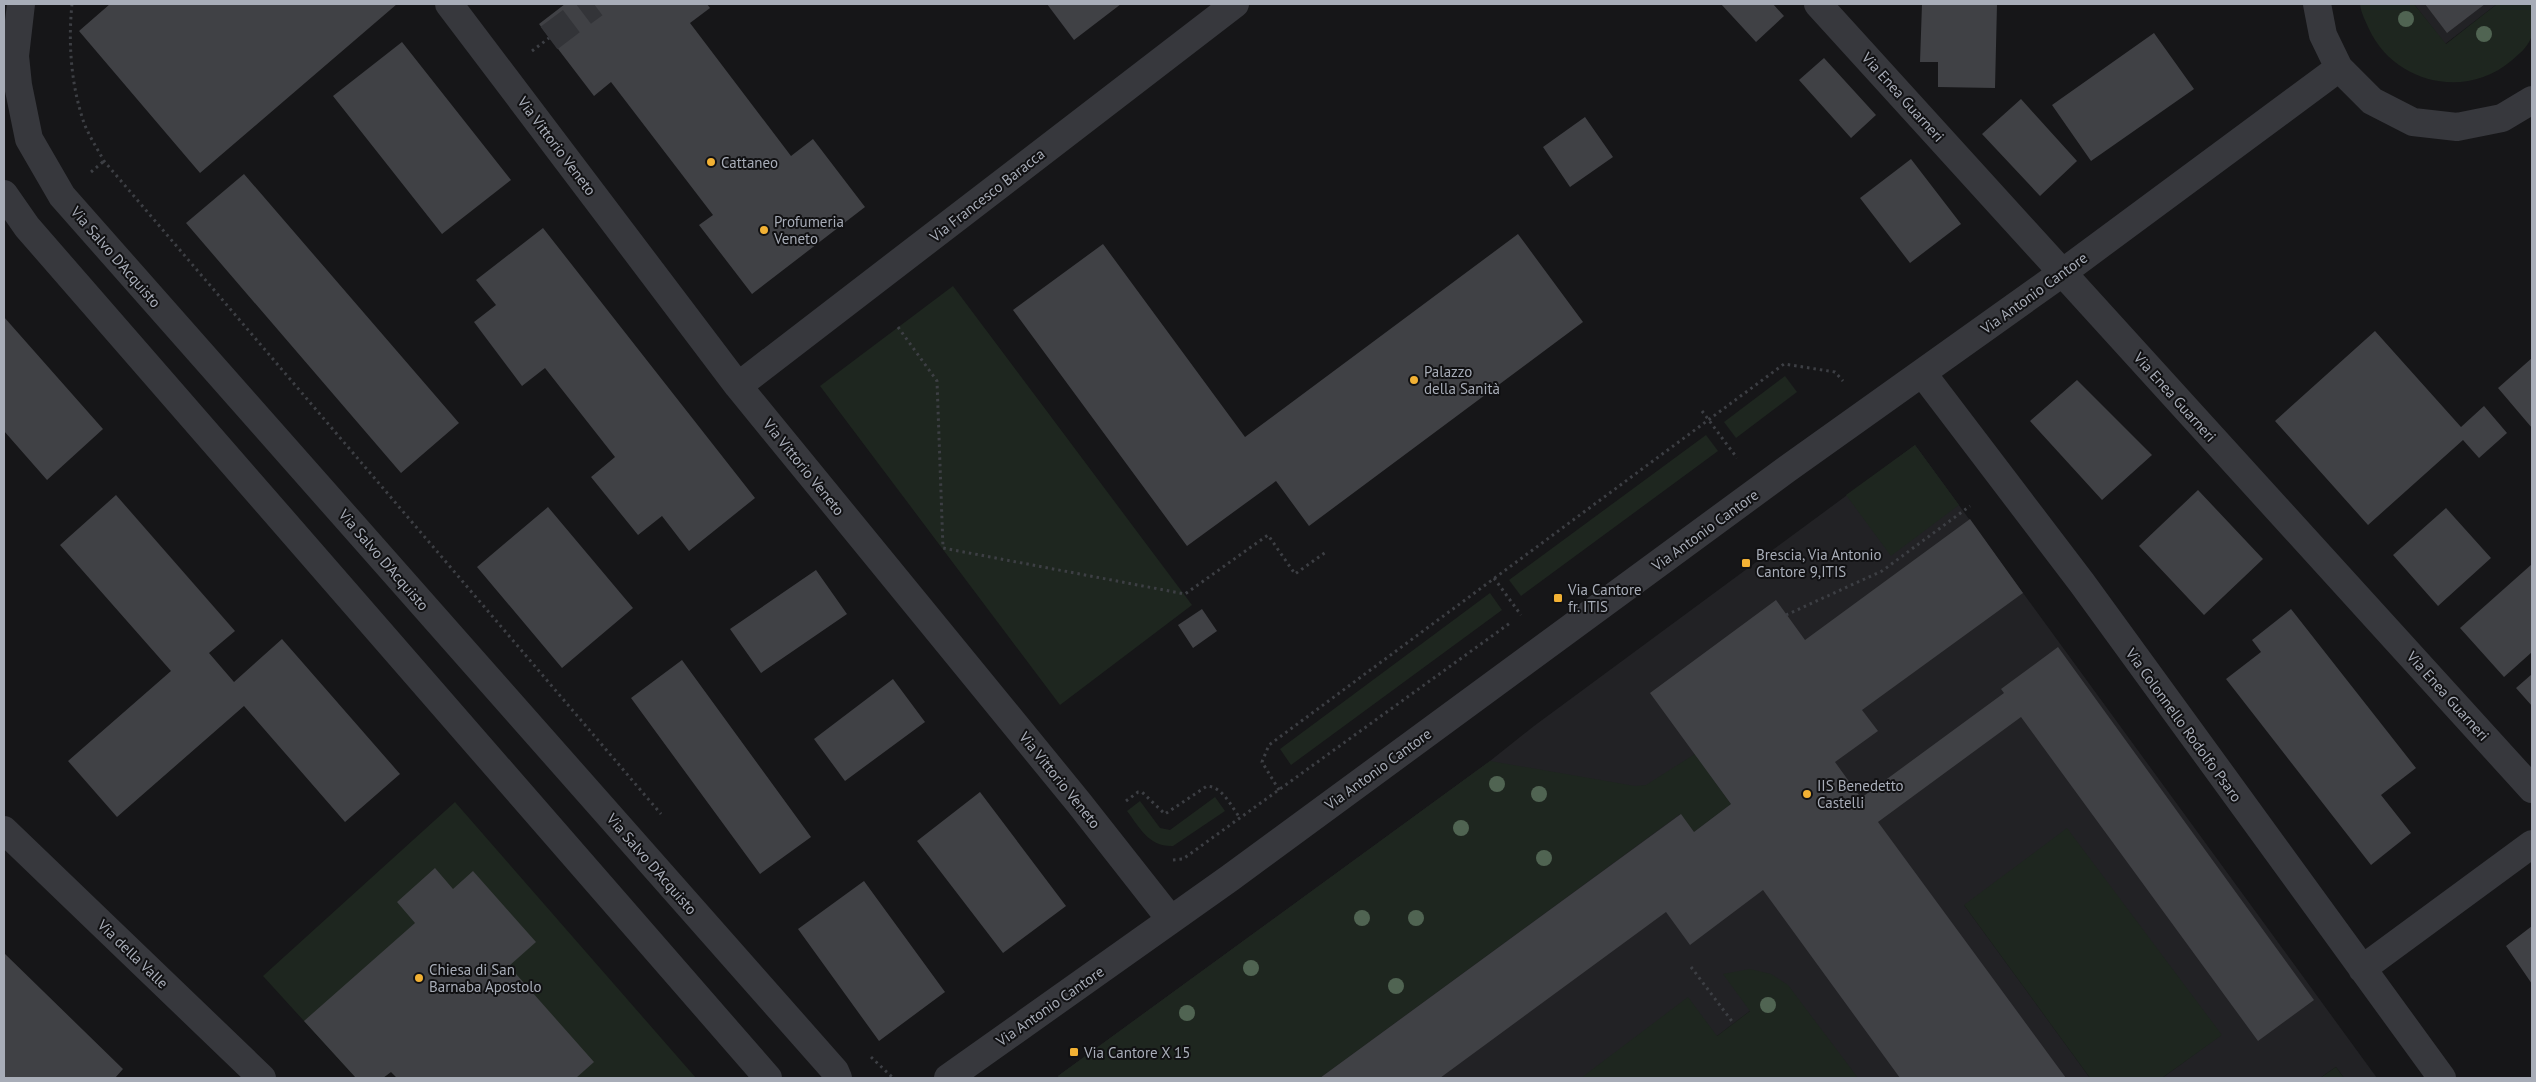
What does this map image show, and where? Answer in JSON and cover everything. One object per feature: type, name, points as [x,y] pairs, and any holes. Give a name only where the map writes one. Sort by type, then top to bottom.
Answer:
[{"type":"street","name":"Via Salvo D'Acquisto","points":[[21,4],[15,56],[18,85],[29,139],[62,196],[835,1071],[838,1078]]},
{"type":"street","name":"Via Vittorio Veneto","points":[[449,4],[738,386],[1079,803],[1171,920]]},
{"type":"street","name":"Via Francesco Baracca","points":[[738,386],[1235,4]]},
{"type":"street","name":"Via Enea Guarneri","points":[[1818,4],[2532,789]]},
{"type":"street","points":[[2317,4],[2323,35],[2339,68],[2372,101],[2412,122],[2457,128],[2502,118],[2532,100]]},
{"type":"street","name":"Via Antonio Cantore","points":[[948,1078],[1171,920],[1787,469],[1923,374],[2339,68]]},
{"type":"street","points":[[4,194],[27,227],[768,1078]]},
{"type":"street","name":"Via Colonnello Rodolfo Psaro","points":[[1923,374],[2082,583],[2442,1078]]},
{"type":"street","name":"Via della Valle","points":[[4,830],[262,1078]]},
{"type":"street","points":[[2362,969],[2532,844]]},
{"type":"path","points":[[72,4],[69,35],[76,88],[85,124],[104,161],[667,821]]},
{"type":"path","points":[[898,327],[937,381],[943,548],[1185,594],[1268,535],[1296,574],[1326,552]]},
{"type":"path","points":[[1169,861],[1183,859],[1279,790],[1262,762],[1269,745],[1784,364],[1835,372],[1843,381]]},
{"type":"path","points":[[1702,411],[1737,458]]},
{"type":"path","points":[[1786,614],[1882,571],[1970,506]]},
{"type":"path","points":[[1494,578],[1521,614]]},
{"type":"path","points":[[1124,803],[1138,792],[1142,792],[1161,812],[1169,814],[1207,786],[1213,786],[1219,790],[1240,818]]},
{"type":"path","points":[[1692,967],[1734,1024]]},
{"type":"path","points":[[868,1055],[894,1078]]},
{"type":"shaded area","points":[[2360,4],[2414,4],[2446,44],[2497,4],[2532,4],[2532,34],[2527,45],[2520,53],[2493,73],[2473,80],[2452,82],[2432,80],[2413,73],[2395,62],[2380,47],[2369,29]]},
{"type":"shaded area","points":[[2414,4],[2497,4],[2445,44]]},
{"type":"shaded area","points":[[953,286],[1192,605],[1060,705],[820,386]]},
{"type":"shaded area","points":[[1785,376],[1797,392],[1736,438],[1724,422]]},
{"type":"shaded area","points":[[1706,435],[1718,451],[1521,596],[1509,580]]},
{"type":"shaded area","name":"IIS Benedetto Castelli","points":[[1915,445],[2377,1078],[2344,1078],[2336,1067],[2320,1078],[2162,1078],[2221,1035],[1964,905],[2090,1078],[1800,1078],[1750,1011],[1717,1036],[1748,1078],[1060,1078],[1058,1076],[1490,761],[1534,726]]},
{"type":"shaded area","points":[[1915,445],[1959,505],[1891,556],[1846,495]]},
{"type":"shaded area","points":[[1490,593],[1502,610],[1291,765],[1280,749]]},
{"type":"shaded area","points":[[1695,754],[1731,804],[1694,832],[1680,814],[1320,1078],[1060,1078],[1058,1076],[1490,761],[1635,786],[1646,785]]},
{"type":"shaded area","points":[[1215,797],[1225,811],[1173,846],[1151,840],[1127,811],[1140,801],[1160,828],[1170,830]]},
{"type":"shaded area","points":[[455,802],[696,1078],[397,1078],[391,1072],[383,1078],[356,1078],[263,976]]},
{"type":"shaded area","points":[[2067,828],[2222,1035],[2162,1078],[2090,1078],[1964,905]]},
{"type":"shaded area","points":[[1750,969],[1771,974],[1788,985],[1858,1078],[1581,1078],[1688,997],[1717,1036],[1750,1011],[1723,974]]},
{"type":"shaded area","points":[[2336,1067],[2344,1078],[2320,1078]]},
{"type":"building","points":[[110,4],[397,4],[200,173],[79,31]]},
{"type":"building","points":[[565,4],[707,4],[710,8],[690,23],[791,156],[813,139],[865,207],[752,294],[699,225],[713,215],[611,82],[594,96],[539,24]]},
{"type":"building","points":[[1047,4],[1121,4],[1074,40]]},
{"type":"building","points":[[1721,4],[1773,4],[1784,16],[1756,42]]},
{"type":"building","points":[[1922,4],[1997,4],[1995,88],[1938,87],[1938,62],[1920,62]]},
{"type":"building","points":[[2425,4],[2485,4],[2447,33]]},
{"type":"building","points":[[2154,33],[2194,89],[2091,161],[2052,105]]},
{"type":"building","points":[[402,42],[511,180],[442,234],[333,96]]},
{"type":"building","points":[[1824,58],[1876,115],[1851,138],[1799,80]]},
{"type":"building","points":[[2021,99],[2077,161],[2040,196],[1982,134]]},
{"type":"building","points":[[1585,117],[1613,157],[1570,187],[1543,147]]},
{"type":"building","points":[[1911,159],[1961,224],[1910,263],[1860,198]]},
{"type":"building","points":[[244,174],[459,423],[401,473],[186,223]]},
{"type":"building","points":[[543,228],[755,498],[689,551],[662,516],[638,535],[591,477],[615,457],[545,368],[522,386],[474,322],[496,305],[476,280]]},
{"type":"building","name":"Palazzo della Sanità","points":[[1518,234],[1583,322],[1309,526],[1276,481],[1187,546],[1013,310],[1103,244],[1245,437]]},
{"type":"building","points":[[4,317],[103,429],[47,480],[4,431]]},
{"type":"building","points":[[2375,331],[2461,427],[2484,406],[2507,433],[2479,458],[2463,440],[2368,525],[2275,421]]},
{"type":"building","points":[[2532,358],[2532,428],[2498,388]]},
{"type":"building","points":[[2077,380],[2152,455],[2102,500],[2030,421]]},
{"type":"building","points":[[2198,490],[2263,559],[2204,615],[2139,546]]},
{"type":"building","points":[[116,495],[235,631],[209,653],[234,682],[282,639],[400,774],[345,822],[244,706],[117,817],[68,761],[171,671],[60,545]]},
{"type":"building","points":[[548,507],[633,608],[562,668],[477,567]]},
{"type":"building","points":[[2446,508],[2491,558],[2438,606],[2393,555]]},
{"type":"building","points":[[1970,519],[2023,593],[1862,710],[1878,731],[1835,762],[1861,798],[2004,693],[2001,689],[2058,647],[2314,1000],[2258,1041],[2021,717],[1878,822],[2066,1078],[1900,1078],[1763,890],[1690,945],[1666,912],[1440,1078],[1320,1078],[1681,814],[1694,832],[1731,804],[1650,693],[1776,600],[1805,640]]},
{"type":"building","points":[[2532,564],[2532,652],[2504,677],[2460,628]]},
{"type":"building","points":[[816,570],[847,614],[761,673],[730,629]]},
{"type":"building","points":[[1202,609],[1217,631],[1193,648],[1178,625]]},
{"type":"building","points":[[2291,609],[2416,768],[2381,795],[2411,833],[2371,865],[2226,679],[2261,652],[2252,640]]},
{"type":"building","points":[[682,660],[811,837],[760,874],[631,698]]},
{"type":"building","points":[[2532,674],[2532,706],[2516,688]]},
{"type":"building","points":[[893,679],[925,722],[845,781],[814,739]]},
{"type":"building","points":[[980,792],[1066,906],[1003,953],[917,841]]},
{"type":"building","name":"Chiesa di San Barnaba Apostolo","points":[[435,868],[453,889],[473,871],[536,942],[509,966],[594,1062],[576,1078],[397,1078],[391,1072],[383,1078],[356,1078],[304,1021],[415,923],[397,902]]},
{"type":"building","points":[[864,881],[945,992],[879,1041],[798,929]]},
{"type":"building","points":[[2532,926],[2532,984],[2506,946]]},
{"type":"building","points":[[4,953],[123,1069],[115,1078],[4,1078]]},
{"type":"tunnel","points":[[549,38],[594,4]]},
{"type":"place","name":"Cattaneo","points":[[711,162]]},
{"type":"place","name":"Profumeria Veneto","points":[[764,230]]},
{"type":"place","name":"Palazzo della Sanità","points":[[1414,380]]},
{"type":"place","name":"Brescia, Via Antonio Cantore 9,ITIS","points":[[1746,563]]},
{"type":"place","name":"Via Cantore fr. ITIS","points":[[1558,598]]},
{"type":"place","name":"IIS Benedetto Castelli","points":[[1807,794]]},
{"type":"place","name":"Chiesa di San Barnaba Apostolo","points":[[419,978]]},
{"type":"place","name":"Via Cantore X 15","points":[[1074,1052]]}]
